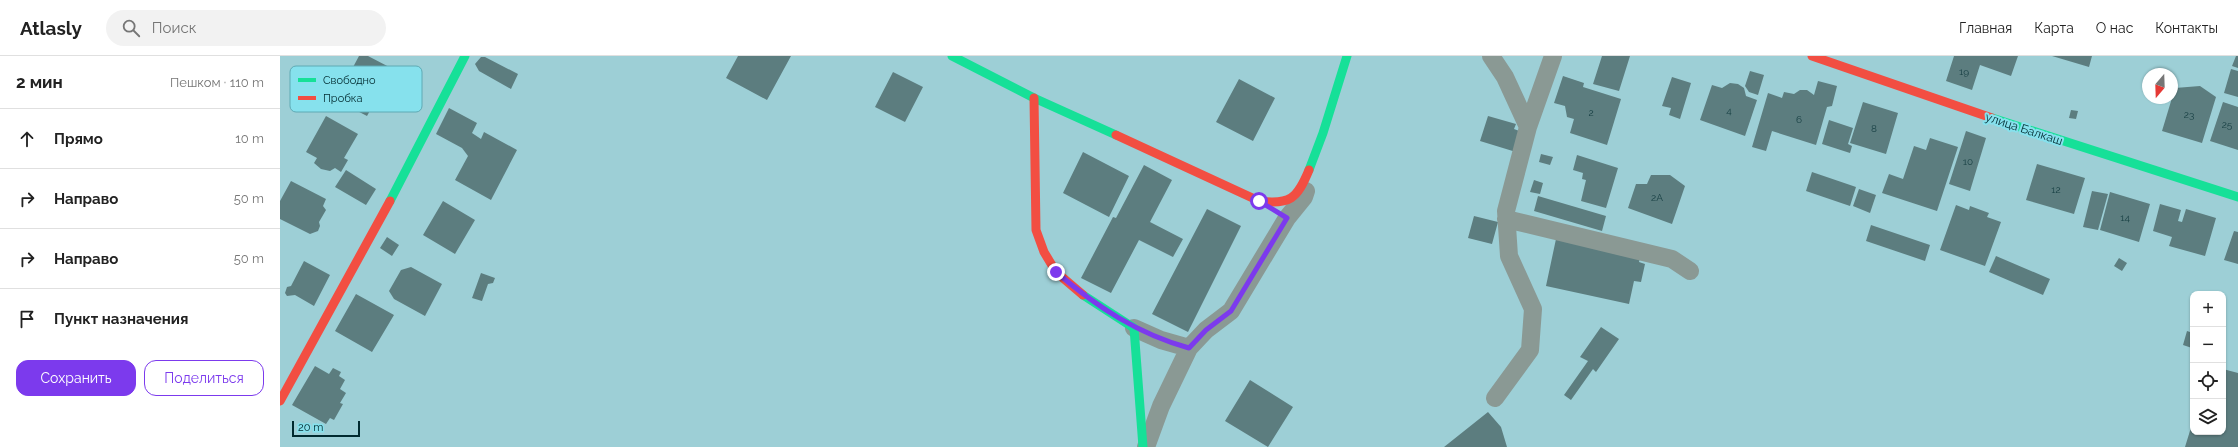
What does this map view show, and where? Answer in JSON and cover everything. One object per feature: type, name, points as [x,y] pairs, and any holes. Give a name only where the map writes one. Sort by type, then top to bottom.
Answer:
[{"type":"street","points":[[280,401],[380,220],[465,56]]},
{"type":"street","points":[[952,56],[1034,98],[1259,201],[1287,218]]},
{"type":"street","points":[[1259,201],[1276,203],[1289,200],[1306,177],[1347,56]]},
{"type":"street","points":[[1491,56],[1505,77],[1528,127]]},
{"type":"street","points":[[1495,398],[1530,350],[1533,309],[1509,256],[1506,211],[1528,127],[1554,56]]},
{"type":"street","name":"улица Балкаш","points":[[1812,56],[2026,130],[2238,197]]},
{"type":"street","points":[[1034,98],[1036,230],[1041,247],[1056,272],[1080,293],[1134,328],[1161,340],[1189,348]]},
{"type":"street","points":[[1144,447],[1161,406],[1189,348],[1206,330],[1231,311],[1287,218],[1304,197],[1309,184],[1306,177]]},
{"type":"street","points":[[1506,219],[1672,259],[1690,271]]},
{"type":"street","points":[[1134,328],[1144,447]]},
{"type":"building","points":[[359,56],[368,56],[387,66],[354,66]]},
{"type":"building","points":[[738,56],[791,56],[767,100],[726,78]]},
{"type":"building","points":[[1602,56],[1630,56],[1619,91],[1593,84]]},
{"type":"building","points":[[1954,56],[2018,56],[2011,76],[1980,65],[1972,90],[1946,81]]},
{"type":"building","points":[[2052,56],[2092,56],[2089,67]]},
{"type":"building","points":[[2236,56],[2238,56],[2238,68],[2232,66]]},
{"type":"building","points":[[481,57],[485,57],[518,74],[511,89],[479,71],[475,64]]},
{"type":"building","points":[[2231,69],[2238,71],[2238,97],[2224,93]]},
{"type":"building","points":[[1750,71],[1764,75],[1758,95],[1749,92],[1745,86]]},
{"type":"building","points":[[893,72],[923,87],[905,122],[875,107]]},
{"type":"building","points":[[1563,76],[1584,83],[1583,87],[1621,99],[1607,145],[1570,133],[1574,119],[1567,117],[1565,106],[1554,103]]},
{"type":"building","points":[[1672,77],[1691,83],[1680,119],[1669,115],[1671,108],[1662,106]]},
{"type":"building","points":[[1239,79],[1275,98],[1253,141],[1216,122]]},
{"type":"building","points":[[1818,81],[1837,86],[1832,106],[1827,107],[1816,145],[1772,131],[1766,151],[1752,147],[1768,93],[1782,98],[1784,92],[1794,94],[1800,90],[1807,90],[1814,95]]},
{"type":"building","points":[[1730,83],[1738,84],[1744,88],[1746,96],[1757,100],[1745,136],[1700,120],[1712,85],[1722,88]]},
{"type":"building","points":[[2200,86],[2216,97],[2202,143],[2162,131],[2170,104],[2178,104],[2178,88]]},
{"type":"building","points":[[1863,102],[1898,113],[1886,154],[1850,143]]},
{"type":"building","points":[[2223,102],[2238,107],[2238,150],[2210,141]]},
{"type":"building","points":[[449,108],[477,123],[472,133],[481,139],[484,132],[517,150],[491,200],[455,180],[468,156],[462,148],[436,134]]},
{"type":"building","points":[[2071,110],[2078,111],[2076,119],[2069,118]]},
{"type":"building","points":[[359,112],[369,112],[367,116]]},
{"type":"building","points":[[326,116],[358,134],[344,158],[348,160],[341,172],[335,168],[330,171],[321,169],[314,163],[317,158],[306,152]]},
{"type":"building","points":[[1488,116],[1516,124],[1514,129],[1522,132],[1516,152],[1480,141]]},
{"type":"building","points":[[1829,120],[1853,128],[1848,144],[1852,146],[1850,153],[1822,144]]},
{"type":"building","points":[[1966,131],[1986,138],[1970,191],[1949,184]]},
{"type":"building","points":[[1930,138],[1958,147],[1937,211],[1882,193],[1889,174],[1903,179],[1914,146],[1926,150]]},
{"type":"building","points":[[1083,152],[1129,176],[1109,217],[1063,193]]},
{"type":"building","points":[[1541,154],[1553,157],[1550,165],[1539,162]]},
{"type":"building","points":[[1577,155],[1618,168],[1606,208],[1581,201],[1586,180],[1582,179],[1583,173],[1573,170]]},
{"type":"building","points":[[2037,164],[2085,178],[2074,214],[2026,200]]},
{"type":"building","points":[[1144,165],[1172,180],[1150,222],[1183,239],[1173,257],[1139,240],[1111,293],[1081,278],[1113,217],[1116,218]]},
{"type":"building","points":[[346,170],[376,189],[366,205],[335,187]]},
{"type":"building","points":[[1812,172],[1856,187],[1850,206],[1806,191]]},
{"type":"building","points":[[1651,175],[1670,175],[1685,186],[1672,224],[1628,208],[1636,184],[1647,184]]},
{"type":"building","points":[[1534,180],[1543,183],[1540,194],[1530,192]]},
{"type":"building","points":[[291,181],[326,199],[323,206],[326,210],[319,222],[320,226],[318,231],[310,234],[280,219],[280,201]]},
{"type":"building","points":[[1859,189],[1876,195],[1870,213],[1853,206]]},
{"type":"building","points":[[2092,191],[2108,194],[2098,230],[2083,227]]},
{"type":"building","points":[[2110,192],[2150,204],[2139,242],[2100,230]]},
{"type":"building","points":[[1538,196],[1606,216],[1602,231],[1534,211]]},
{"type":"building","points":[[443,201],[475,220],[455,254],[423,235]]},
{"type":"building","points":[[2160,204],[2181,210],[2178,221],[2182,222],[2186,209],[2216,218],[2205,256],[2169,246],[2172,237],[2153,231]]},
{"type":"building","points":[[1956,205],[1969,210],[1970,206],[1989,213],[1987,217],[2001,222],[1985,266],[1940,250]]},
{"type":"building","points":[[1207,209],[1241,226],[1188,332],[1152,314]]},
{"type":"building","points":[[1474,216],[1498,222],[1492,244],[1468,238]]},
{"type":"building","points":[[1871,225],[1930,245],[1925,261],[1866,241]]},
{"type":"building","points":[[2234,231],[2238,232],[2238,264],[2224,260]]},
{"type":"building","points":[[387,237],[399,245],[392,256],[380,248]]},
{"type":"building","points":[[1556,239],[1640,257],[1639,262],[1645,264],[1641,282],[1634,281],[1629,304],[1546,286]]},
{"type":"building","points":[[1996,256],[2050,279],[2043,295],[1989,272]]},
{"type":"building","points":[[2119,258],[2127,263],[2122,271],[2114,266]]},
{"type":"building","points":[[304,261],[330,275],[314,306],[295,295],[287,296],[285,293],[287,287],[291,286]]},
{"type":"building","points":[[411,267],[442,284],[425,316],[394,299],[389,291],[401,270]]},
{"type":"building","points":[[481,273],[495,278],[493,283],[488,284],[482,301],[472,298]]},
{"type":"building","points":[[356,294],[394,315],[372,352],[335,331]]},
{"type":"building","points":[[1601,327],[1619,339],[1596,372],[1593,369],[1571,400],[1564,395],[1588,361],[1580,357]]},
{"type":"building","points":[[2187,331],[2190,332],[2190,347],[2183,345]]},
{"type":"building","points":[[315,366],[329,374],[333,368],[341,372],[339,376],[345,380],[340,389],[346,393],[340,403],[343,404],[334,420],[330,418],[326,424],[292,405]]},
{"type":"building","points":[[2226,370],[2238,373],[2238,447],[2185,447],[2190,431],[2190,435],[2226,435]]},
{"type":"building","points":[[1250,380],[1293,407],[1268,447],[1225,421]]},
{"type":"building","points":[[1488,412],[1501,427],[1507,447],[1444,447]]},
{"type":"traffic: fast","points":[[390,201],[465,56]]},
{"type":"traffic: fast","points":[[952,56],[1034,98],[1116,135]]},
{"type":"traffic: fast","points":[[1309,170],[1323,133],[1347,56]]},
{"type":"traffic: fast","points":[[1992,118],[2238,197]]},
{"type":"traffic: fast","points":[[1083,295],[1134,328],[1143,447]]},
{"type":"traffic: jam","points":[[1812,56],[1992,118]]},
{"type":"traffic: jam","points":[[1034,98],[1036,230],[1044,252],[1056,272],[1083,295]]},
{"type":"traffic: jam","points":[[1116,135],[1259,201],[1278,202],[1291,198],[1300,188],[1309,170]]},
{"type":"traffic: jam","points":[[280,401],[390,201]]},
{"type":"route","points":[[1056,272],[1080,293],[1134,328],[1161,340],[1189,348],[1206,330],[1231,311],[1287,218],[1259,201]]}]
